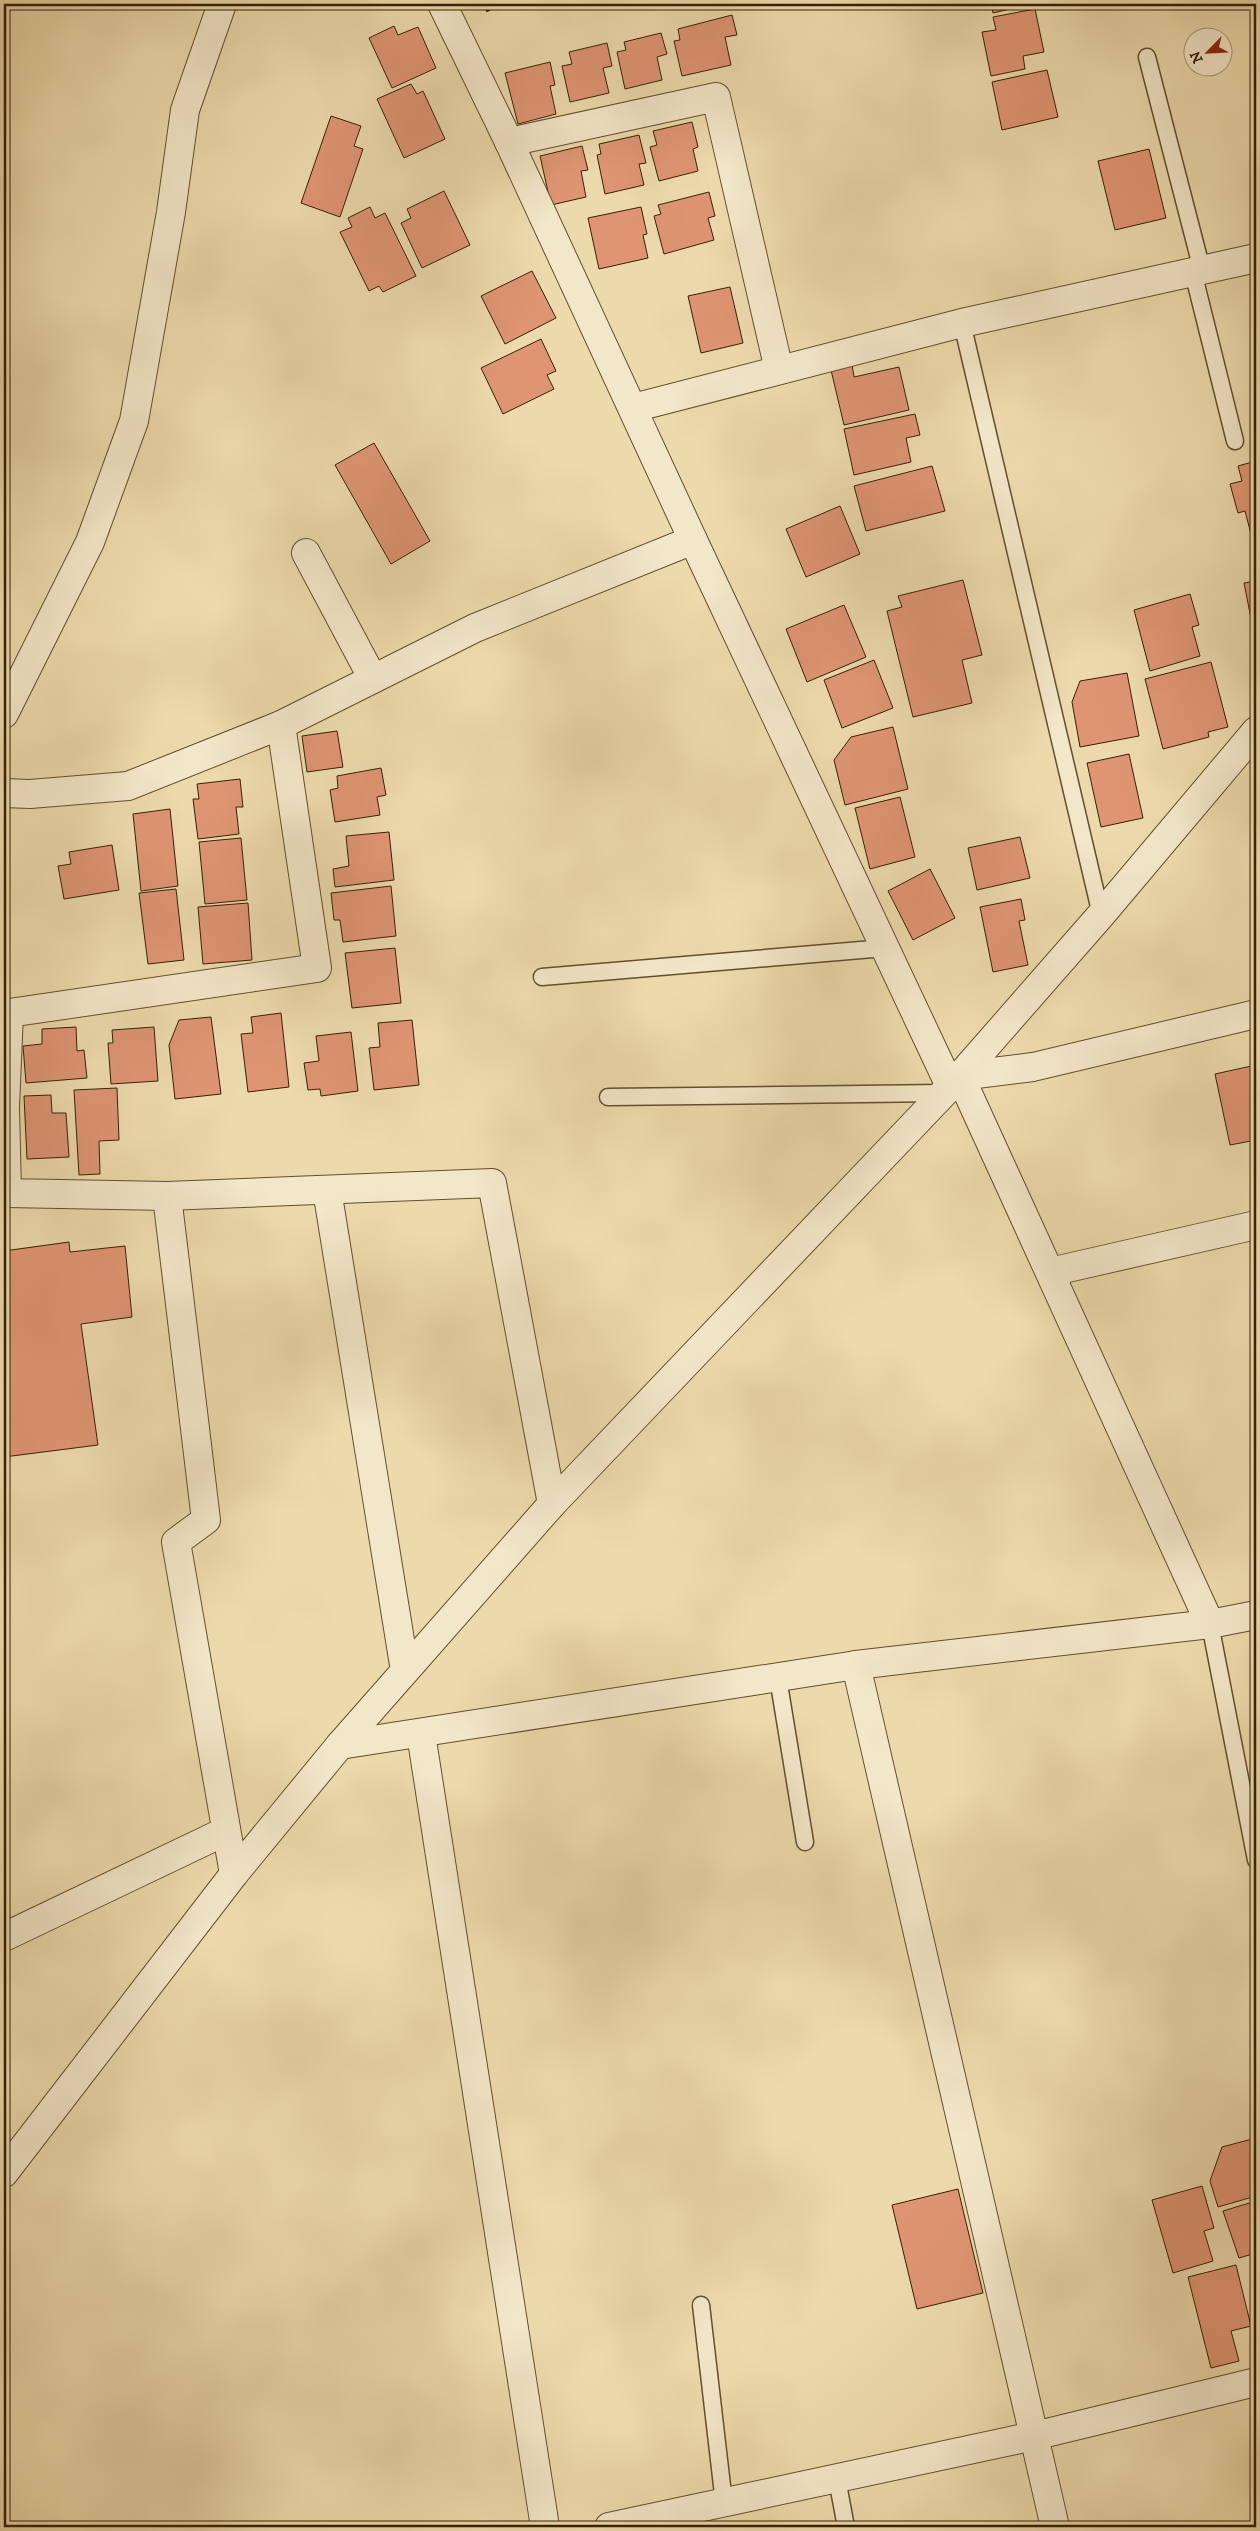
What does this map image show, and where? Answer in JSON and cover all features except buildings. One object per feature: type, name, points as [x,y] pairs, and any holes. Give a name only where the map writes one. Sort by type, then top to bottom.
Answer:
[{"type":"street","points":[[4,714],[90,542],[134,420],[171,212],[185,110],[222,4]]},
{"type":"street","points":[[442,4],[509,142],[693,540],[885,948],[951,1085],[1050,1272],[1210,1624]]},
{"type":"street","points":[[509,142],[716,97],[779,370]]},
{"type":"street","points":[[633,408],[962,323],[1256,258]]},
{"type":"street","points":[[4,793],[30,794],[128,786],[281,725],[475,628],[693,540]]},
{"type":"street","points":[[306,553],[373,679]]},
{"type":"street","points":[[281,725],[317,968],[9,1013],[5,1107],[7,1193],[167,1196],[492,1183],[552,1504]]},
{"type":"street","points":[[4,2173],[234,1874],[340,1745],[552,1504],[951,1085],[1101,914],[1256,731]]},
{"type":"street","points":[[951,1085],[1256,1014]]},
{"type":"street","points":[[327,1190],[405,1671]]},
{"type":"street","points":[[167,1196],[206,1520],[176,1542],[234,1874]]},
{"type":"street","points":[[1050,1272],[1256,1225]]},
{"type":"street","points":[[340,1745],[421,1734],[856,1665],[1210,1624],[1256,1615]]},
{"type":"street","points":[[856,1665],[1055,2527]]},
{"type":"street","points":[[421,1734],[545,2527]]},
{"type":"street","points":[[4,1937],[226,1831]]},
{"type":"street","points":[[609,2527],[1034,2436],[1256,2382]]},
{"type":"lane","points":[[1147,57],[1235,441]]},
{"type":"lane","points":[[962,323],[1101,914]]},
{"type":"lane","points":[[542,977],[885,948]]},
{"type":"lane","points":[[608,1097],[951,1085]]},
{"type":"lane","points":[[1210,1624],[1256,1860]]},
{"type":"lane","points":[[778,1678],[805,1842]]},
{"type":"lane","points":[[701,2305],[724,2503]]},
{"type":"lane","points":[[837,2479],[846,2527]]}]
